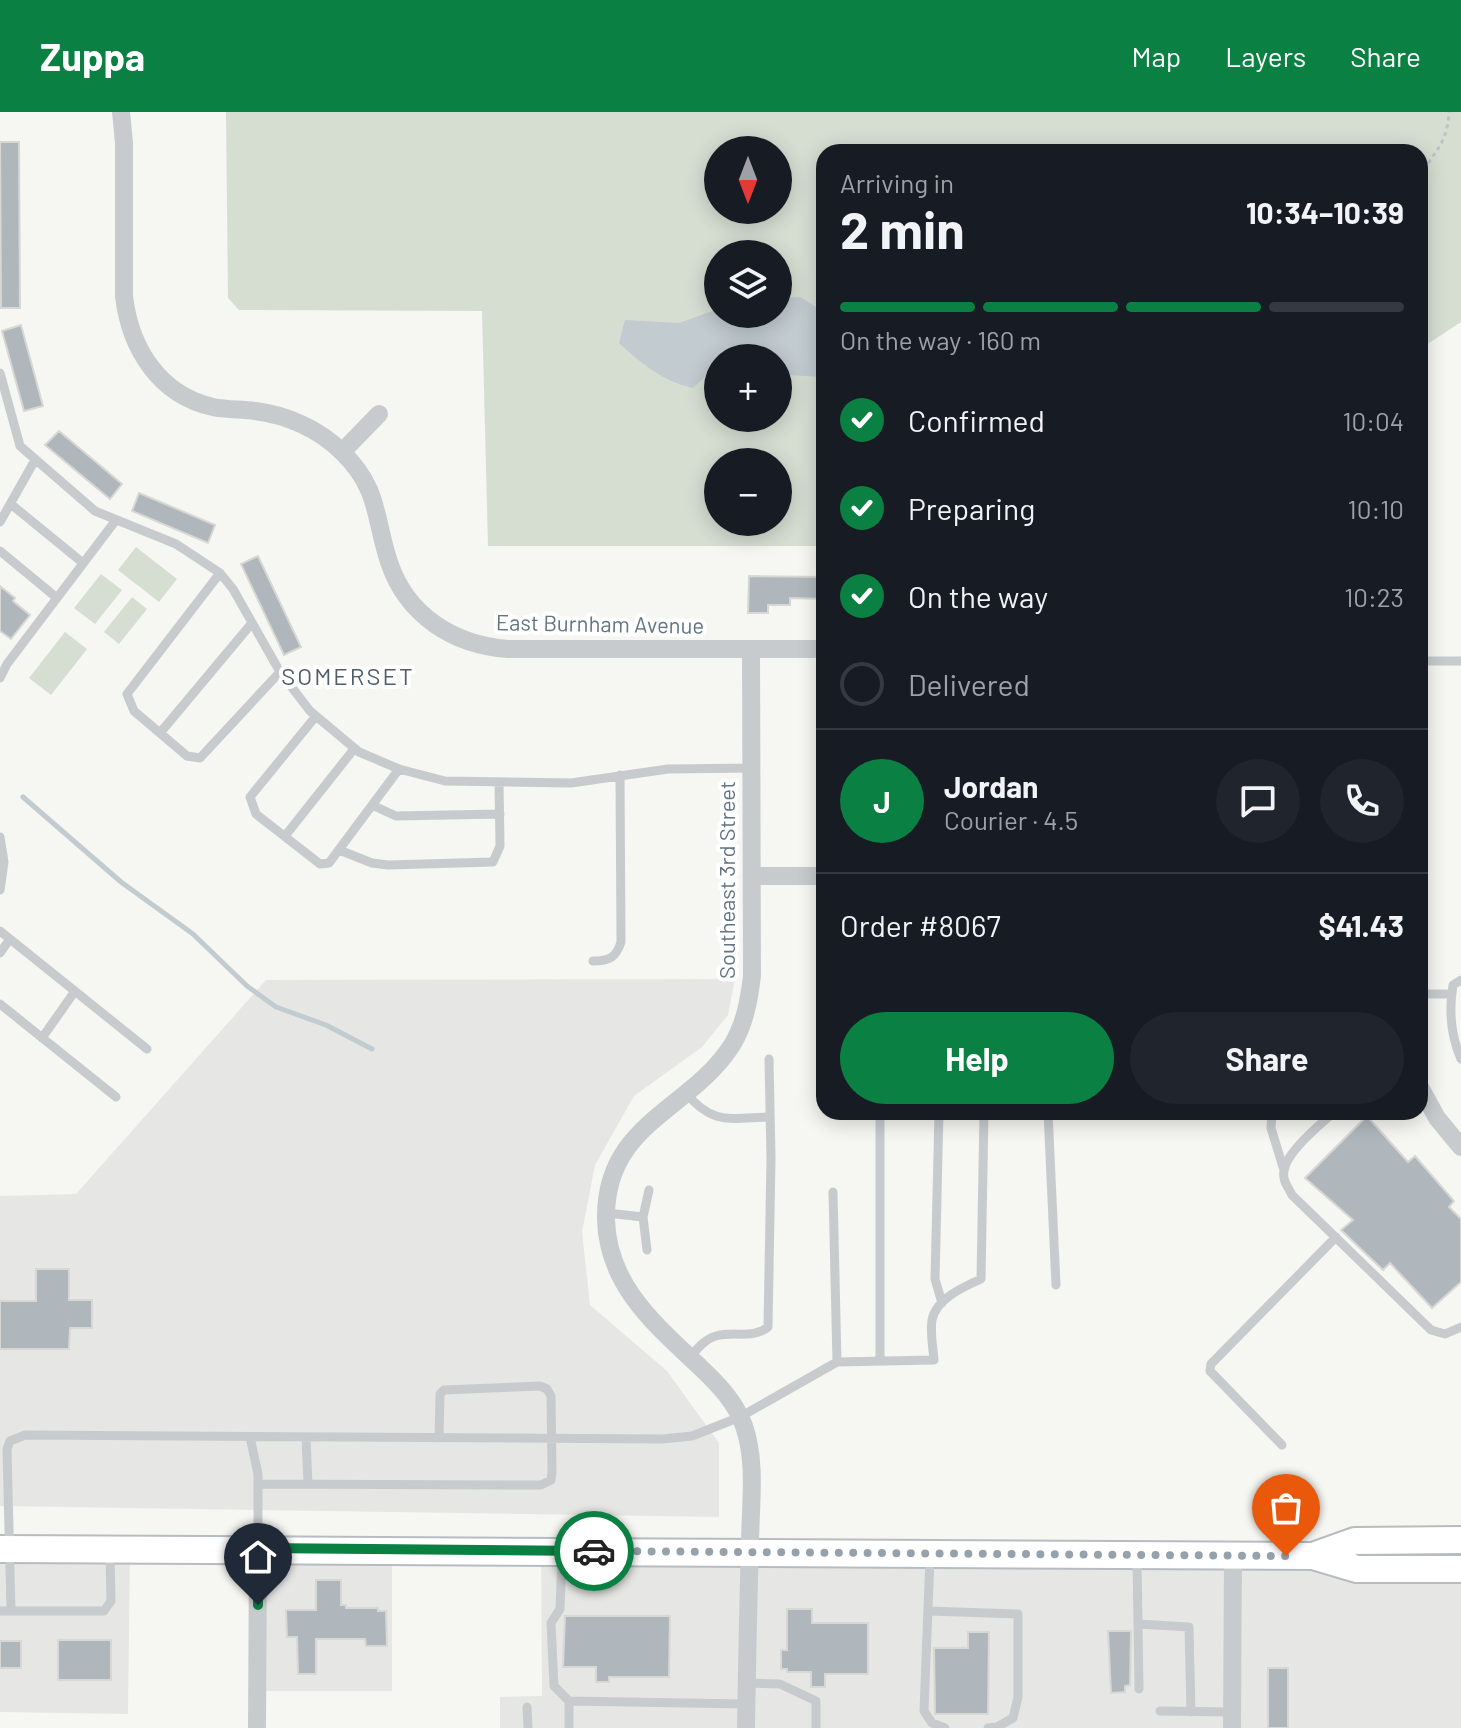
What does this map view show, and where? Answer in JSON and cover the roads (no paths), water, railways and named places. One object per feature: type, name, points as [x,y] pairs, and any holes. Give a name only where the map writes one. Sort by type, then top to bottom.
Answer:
[{"type":"main road","points":[[1313,1556],[1355,1541],[1461,1540]]},
{"type":"main road","points":[[4,1549],[1313,1556],[1357,1569],[1461,1569]]},
{"type":"street","name":"East Burnham Avenue","points":[[121,112],[124,143],[124,296],[127,319],[145,360],[158,376],[191,400],[231,410],[281,416],[313,430],[342,452],[369,489],[379,512],[388,560],[396,580],[424,617],[444,632],[475,645],[508,649],[816,649]]},
{"type":"street","points":[[342,452],[379,414]]},
{"type":"street","name":"Southeast 3rd Street","points":[[746,1728],[749,1443],[733,1404],[716,1382],[646,1314],[624,1286],[608,1242],[607,1213],[608,1195],[625,1151],[649,1123],[719,1063],[733,1044],[749,1000],[752,976],[751,649]]},
{"type":"street","points":[[752,876],[816,876]]},
{"type":"street","points":[[1428,1102],[1461,1147]]},
{"type":"street","points":[[257,1728],[258,1548]]},
{"type":"street","points":[[1232,1720],[1233,1556]]},
{"type":"lane","points":[[0,373],[5,412],[20,446],[95,511],[176,544],[220,573],[280,672],[316,716],[354,749],[399,769],[445,781],[571,783],[668,769],[752,768]]},
{"type":"lane","points":[[0,522],[35,460]]},
{"type":"lane","points":[[12,505],[83,563]]},
{"type":"lane","points":[[0,678],[7,664],[116,520]]},
{"type":"lane","points":[[0,551],[57,598]]},
{"type":"lane","points":[[220,573],[127,694],[134,711],[187,756],[200,758],[280,672]]},
{"type":"lane","points":[[160,733],[252,623]]},
{"type":"lane","points":[[1428,661],[1461,661]]},
{"type":"lane","points":[[316,716],[250,797],[256,814],[320,864],[329,863],[399,769]]},
{"type":"lane","points":[[285,836],[354,749]]},
{"type":"lane","points":[[593,961],[613,958],[621,942],[620,775]]},
{"type":"lane","points":[[339,850],[372,863],[388,865],[493,862],[500,846],[499,782]]},
{"type":"lane","points":[[372,805],[396,816],[500,814]]},
{"type":"lane","points":[[0,837],[0,890]]},
{"type":"lane","points":[[0,931],[147,1049]]},
{"type":"lane","points":[[0,953],[10,939]]},
{"type":"lane","points":[[1461,980],[1453,985],[1451,994],[1455,1045],[1461,1059]]},
{"type":"lane","points":[[42,1038],[75,991]]},
{"type":"lane","points":[[1428,994],[1451,994]]},
{"type":"lane","points":[[0,1004],[116,1097]]},
{"type":"lane","points":[[690,1357],[704,1342],[717,1335],[759,1333],[768,1327],[769,1059]]},
{"type":"lane","points":[[685,1092],[707,1114],[724,1118],[770,1117]]},
{"type":"lane","points":[[880,1120],[880,1361]]},
{"type":"lane","points":[[939,1120],[935,1279],[942,1303]]},
{"type":"lane","points":[[110,1549],[111,1601],[104,1611],[5,1611],[4,1549],[7,1449],[10,1441],[25,1435],[662,1439],[692,1436],[740,1417],[837,1362],[934,1360],[932,1318],[942,1303],[960,1289],[981,1279],[984,1120]]},
{"type":"lane","points":[[1048,1120],[1056,1285]]},
{"type":"lane","points":[[1272,1120],[1284,1181],[1292,1195],[1431,1330],[1445,1334],[1461,1327]]},
{"type":"lane","points":[[1283,1167],[1295,1150],[1326,1120]]},
{"type":"lane","points":[[647,1250],[643,1217],[649,1190]]},
{"type":"lane","points":[[833,1192],[837,1362]]},
{"type":"lane","points":[[607,1213],[643,1217]]},
{"type":"lane","points":[[1282,1445],[1210,1371],[1211,1364],[1336,1237]]},
{"type":"lane","points":[[258,1484],[541,1485],[551,1480],[551,1396],[547,1389],[540,1386],[444,1390],[440,1394],[439,1438]]},
{"type":"lane","points":[[250,1437],[258,1484],[258,1548]]},
{"type":"lane","points":[[306,1437],[308,1484]]},
{"type":"lane","points":[[562,1551],[560,1609],[551,1623],[554,1686],[569,1701],[747,1704]]},
{"type":"lane","points":[[930,1554],[924,1711],[932,1723],[945,1728]]},
{"type":"lane","points":[[1137,1555],[1139,1689]]},
{"type":"lane","points":[[929,1611],[1018,1614],[1018,1697],[1013,1718],[997,1727],[988,1728]]},
{"type":"lane","points":[[1138,1624],[1189,1627],[1191,1712]]},
{"type":"lane","points":[[747,1683],[780,1684],[816,1701],[816,1728]]},
{"type":"lane","points":[[569,1701],[569,1728]]},
{"type":"lane","points":[[527,1707],[528,1728]]},
{"type":"lane","points":[[1160,1711],[1191,1712],[1232,1720]]},
{"type":"waterway","points":[[23,797],[121,882],[193,934],[247,986],[276,1007],[326,1025],[372,1049]]},
{"type":"district","name":"SOMERSET","points":[[348,677]]}]
